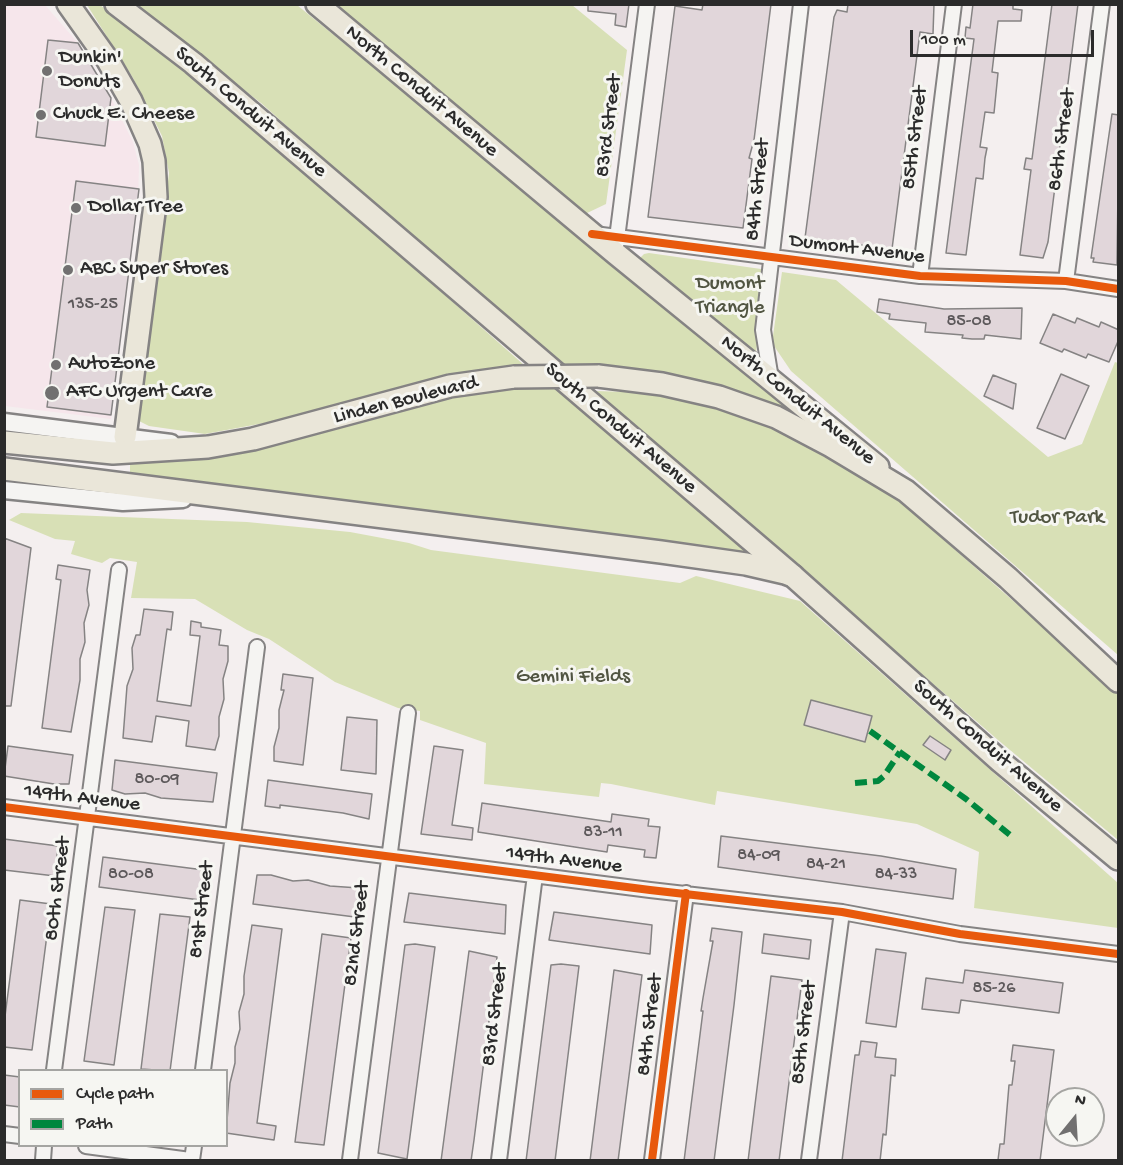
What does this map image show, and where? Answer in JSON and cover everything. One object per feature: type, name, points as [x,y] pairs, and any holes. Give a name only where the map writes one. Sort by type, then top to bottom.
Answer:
[{"type":"main road","points":[[68,4],[107,59],[131,101],[150,144],[154,160],[156,197],[124,445]]},
{"type":"main road","name":"South Conduit Avenue","points":[[116,4],[193,63],[794,576],[1000,761],[1119,859]]},
{"type":"main road","name":"North Conduit Avenue","points":[[317,4],[592,234],[616,245],[771,379],[906,491],[1114,675]]},
{"type":"main road","name":"Linden Boulevard","points":[[4,442],[208,447],[253,439],[450,386],[514,377],[598,376],[685,389],[719,397],[776,417],[906,491]]},
{"type":"main road","points":[[4,469],[661,552],[754,565],[794,576]]},
{"type":"street","name":"83rd Street","points":[[616,245],[647,4]]},
{"type":"street","name":"84th Street","points":[[771,379],[763,330],[801,4]]},
{"type":"street","name":"85th Street","points":[[920,276],[954,4]]},
{"type":"street","name":"86th Street","points":[[1066,281],[1102,4]]},
{"type":"street","name":"Dumont Avenue","points":[[616,245],[773,258],[920,276],[1066,281],[1119,289]]},
{"type":"street","name":"Linden Boulevard","points":[[4,422],[124,445]]},
{"type":"street","points":[[4,490],[123,502],[217,497]]},
{"type":"street","name":"80th Street","points":[[54,1069],[119,570]]},
{"type":"street","name":"81st Street","points":[[204,1069],[257,647]]},
{"type":"street","name":"82nd Street","points":[[350,1161],[408,713]]},
{"type":"street","name":"149th Avenue","points":[[4,807],[842,912],[960,934],[1119,954]]},
{"type":"street","name":"83rd Street","points":[[499,1161],[535,875]]},
{"type":"street","name":"84th Street","points":[[652,1161],[686,893]]},
{"type":"street","name":"85th Street","points":[[809,1161],[842,912]]},
{"type":"street","points":[[93,1147],[191,1161]]},
{"type":"shaded area","points":[[5,5],[45,5],[78,43],[111,98],[133,142],[139,165],[138,203],[111,419],[5,406]]},
{"type":"green space","points":[[87,5],[100,5],[176,61],[275,145],[524,365],[452,377],[329,411],[205,434],[149,426],[139,421],[169,173],[162,136],[133,78]]},
{"type":"green space","points":[[132,5],[297,5],[803,417],[798,422],[597,366],[563,364],[411,237],[261,103]]},
{"type":"green space","points":[[336,5],[572,5],[627,50],[606,204],[585,214]]},
{"type":"green space","name":"Dumont Triangle","points":[[644,254],[761,269],[765,281],[756,353],[754,354],[638,260]]},
{"type":"green space","name":"Tudor Park","points":[[782,272],[836,280],[1048,457],[1082,444],[1115,362],[1118,363],[1118,655],[791,371],[772,343]]},
{"type":"green space","points":[[509,387],[556,387],[751,553],[130,476],[130,462]]},
{"type":"green space","points":[[595,391],[663,393],[774,426],[824,450],[895,497],[1118,693],[1118,840],[998,740]]},
{"type":"green space","name":"Gemini Fields","points":[[21,513],[247,522],[350,532],[409,543],[431,550],[680,583],[696,576],[800,601],[1118,883],[1118,928],[974,908],[979,852],[917,824],[717,791],[715,805],[601,783],[599,797],[484,784],[486,743],[420,720],[420,711],[398,708],[335,682],[269,639],[247,630],[195,599],[131,598],[137,562],[110,558],[102,563],[71,554],[75,541],[55,539],[9,520]]},
{"type":"building","points":[[588,4],[629,4],[626,27],[615,25],[616,14],[588,11]]},
{"type":"building","points":[[703,4],[771,4],[754,140],[749,158],[752,159],[743,228],[648,217],[675,6],[702,10]]},
{"type":"building","points":[[848,4],[934,4],[933,34],[920,32],[892,249],[805,238],[834,17],[837,10],[847,12]]},
{"type":"building","points":[[973,4],[1013,4],[1013,9],[1022,10],[1021,21],[998,21],[992,72],[998,73],[994,113],[985,112],[980,147],[987,148],[983,179],[976,178],[966,255],[946,253],[974,39],[965,38],[966,27],[970,28]]},
{"type":"building","points":[[1052,4],[1078,4],[1048,242],[1043,258],[1020,255],[1031,170],[1024,169],[1026,158],[1032,159]]},
{"type":"building","points":[[48,40],[78,43],[111,98],[105,146],[36,137]]},
{"type":"building","points":[[1112,114],[1119,115],[1117,265],[1093,262],[1094,258],[1091,258]]},
{"type":"building","points":[[76,181],[139,189],[111,415],[47,407]]},
{"type":"building","points":[[879,299],[944,309],[1022,308],[1021,339],[985,335],[984,339],[972,339],[962,338],[963,335],[925,332],[926,323],[889,319],[890,314],[877,312]]},
{"type":"building","points":[[1053,314],[1075,323],[1077,318],[1099,327],[1101,322],[1119,330],[1119,339],[1109,362],[1088,354],[1086,358],[1064,349],[1062,352],[1040,343]]},
{"type":"building","points":[[1061,374],[1089,386],[1065,439],[1037,428]]},
{"type":"building","points":[[993,375],[1016,384],[1013,409],[984,396]]},
{"type":"building","points":[[4,538],[31,548],[11,706],[4,706]]},
{"type":"building","points":[[58,565],[90,570],[87,590],[89,605],[84,623],[85,642],[80,659],[80,680],[71,732],[42,728],[61,580],[56,579]]},
{"type":"building","points":[[144,609],[173,612],[171,630],[167,629],[157,701],[191,706],[200,636],[190,635],[191,621],[201,623],[201,627],[221,630],[219,645],[228,646],[228,661],[223,679],[224,699],[215,750],[186,746],[189,721],[156,716],[152,742],[123,738],[127,686],[133,669],[132,648],[136,635],[140,635]]},
{"type":"building","points":[[283,674],[313,678],[303,765],[274,761],[279,710],[284,690],[281,690]]},
{"type":"building","points":[[811,700],[872,716],[865,742],[804,725]]},
{"type":"building","points":[[347,717],[377,720],[376,774],[341,770]]},
{"type":"building","points":[[930,736],[951,750],[945,760],[923,745]]},
{"type":"building","points":[[8,746],[73,755],[69,784],[54,784],[4,776]]},
{"type":"building","points":[[434,746],[463,750],[452,825],[473,828],[472,840],[421,834]]},
{"type":"building","points":[[115,760],[217,773],[213,802],[161,798],[145,793],[125,794],[112,790]]},
{"type":"building","points":[[268,780],[372,794],[369,819],[343,813],[280,805],[280,808],[265,806]]},
{"type":"building","points":[[482,803],[611,822],[612,814],[649,819],[648,826],[660,827],[656,858],[644,857],[645,850],[608,845],[607,852],[478,832]]},
{"type":"building","points":[[721,836],[881,856],[956,869],[953,899],[718,867]]},
{"type":"building","points":[[4,839],[58,846],[55,876],[4,870]]},
{"type":"building","points":[[103,857],[204,870],[200,900],[99,887]]},
{"type":"building","points":[[257,875],[359,888],[355,917],[253,904]]},
{"type":"building","points":[[409,893],[506,905],[505,934],[404,922]]},
{"type":"building","points":[[20,900],[51,904],[32,1050],[4,1047],[4,1024]]},
{"type":"building","points":[[105,907],[135,910],[114,1065],[84,1061]]},
{"type":"building","points":[[554,912],[652,925],[650,954],[549,940]]},
{"type":"building","points":[[160,914],[190,917],[170,1069],[141,1069]]},
{"type":"building","points":[[252,925],[282,929],[257,1123],[276,1126],[274,1140],[228,1133],[230,1083],[240,1029],[239,1012],[244,994],[244,976]]},
{"type":"building","points":[[712,928],[742,932],[734,1005],[714,1161],[684,1161],[703,1011],[701,1011],[713,941],[710,941]]},
{"type":"building","points":[[322,934],[351,938],[324,1145],[295,1142]]},
{"type":"building","points":[[764,934],[811,940],[809,959],[762,953]]},
{"type":"building","points":[[405,945],[435,947],[407,1159],[378,1153]]},
{"type":"building","points":[[876,949],[906,953],[896,1027],[866,1023]]},
{"type":"building","points":[[469,951],[497,957],[474,1140],[471,1161],[441,1161]]},
{"type":"building","points":[[551,965],[579,966],[555,1161],[526,1161]]},
{"type":"building","points":[[614,970],[642,975],[618,1161],[590,1161]]},
{"type":"building","points":[[965,970],[1063,983],[1059,1013],[961,1000],[959,1013],[922,1009],[926,978],[963,983]]},
{"type":"building","points":[[771,976],[802,980],[779,1161],[748,1161]]},
{"type":"building","points":[[861,1041],[877,1043],[875,1057],[896,1059],[895,1076],[891,1075],[886,1135],[883,1134],[880,1161],[842,1161],[855,1055],[859,1055]]},
{"type":"building","points":[[1013,1045],[1054,1050],[1049,1087],[1045,1087],[1045,1121],[1040,1161],[998,1160],[1000,1144],[1004,1144],[1009,1085],[1012,1085],[1015,1061],[1011,1061]]},
{"type":"building","points":[[4,1075],[18,1077],[18,1107],[4,1105]]},
{"type":"marked path","points":[[870,731],[966,799],[1010,835]]},
{"type":"marked path","points":[[855,783],[878,781],[900,752]]},
{"type":"cycle path","points":[[592,234],[920,276],[1066,281],[1118,289]]},
{"type":"cycle path","points":[[4,807],[650,890],[842,912],[960,934],[1118,954]]},
{"type":"cycle path","points":[[652,1160],[686,893]]},
{"type":"place","name":"Dunkin' Donuts","points":[[47,71]]},
{"type":"place","name":"Chuck E. Cheese","points":[[41,115]]},
{"type":"place","name":"Dollar Tree","points":[[76,208]]},
{"type":"place","name":"ABC Super Stores","points":[[68,270]]},
{"type":"place","name":"AutoZone","points":[[56,365]]},
{"type":"place","name":"AFC Urgent Care","points":[[52,393]]}]
